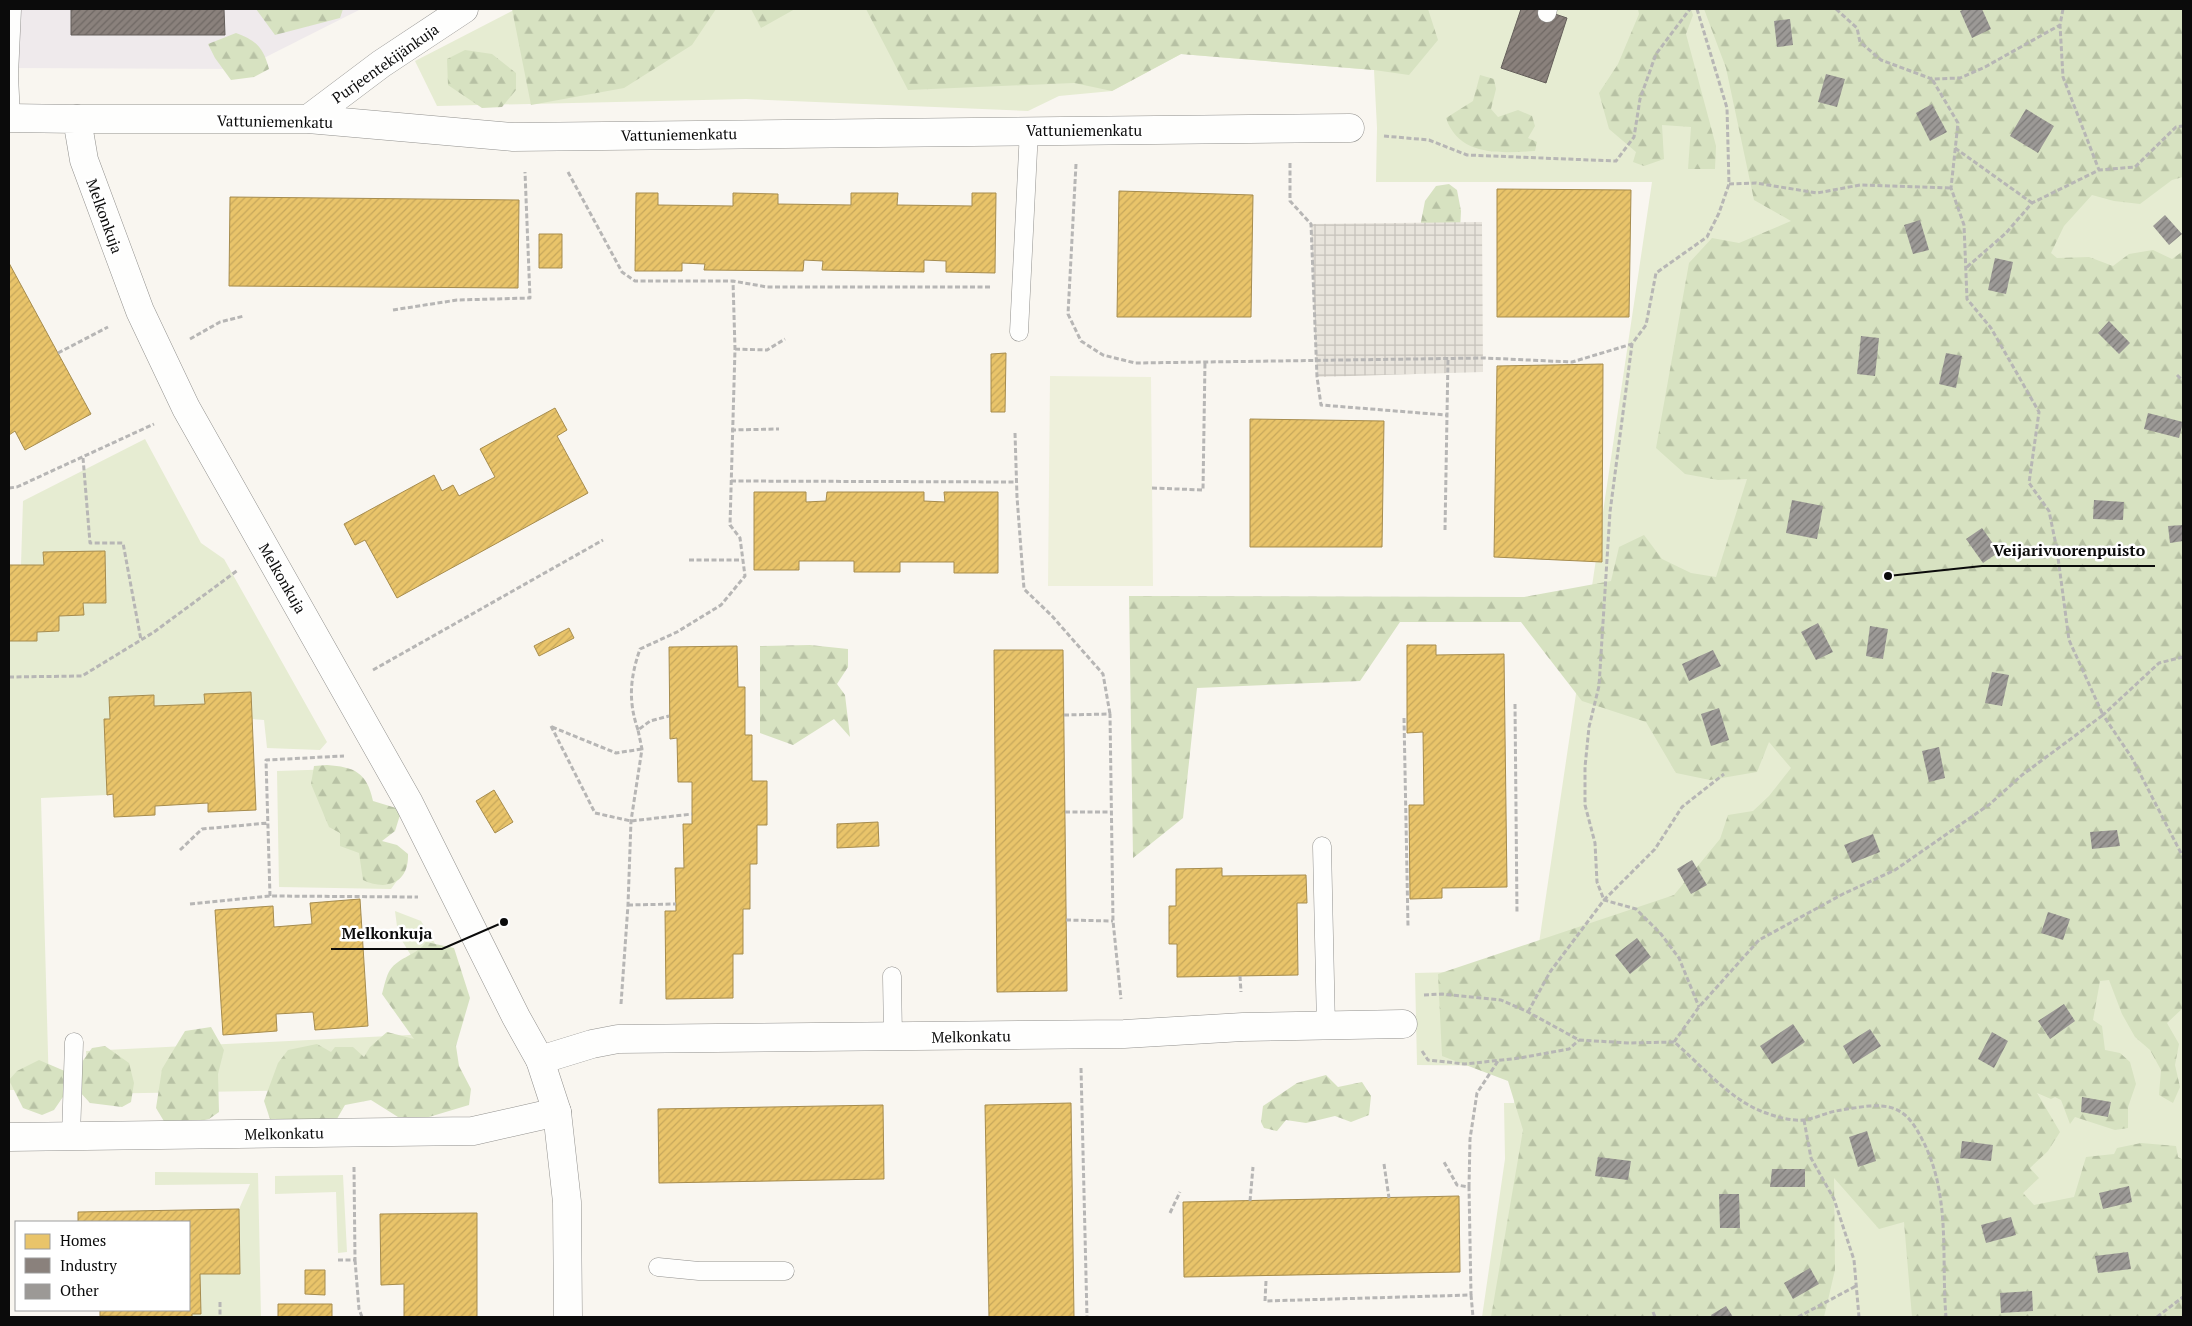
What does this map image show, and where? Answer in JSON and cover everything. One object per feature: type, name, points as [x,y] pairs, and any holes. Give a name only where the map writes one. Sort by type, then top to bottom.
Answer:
[{"type":"street","name":"Purjeentekijänkuja","points":[[308,119],[380,64],[464,9]]},
{"type":"street","name":"Vattuniemenkatu","points":[[10,118],[308,119],[513,137],[1350,128]]},
{"type":"street","name":"Melkonkuja","points":[[77,119],[84,160],[140,312],[186,408],[377,742],[516,1017],[540,1060],[557,1112],[567,1202],[568,1317]]},
{"type":"street","name":"Melkonkatu","points":[[540,1060],[592,1044],[618,1039],[1081,1035],[1243,1027],[1326,1027],[1404,1024]]},
{"type":"street","name":"Melkonkatu","points":[[9,1138],[473,1131],[557,1112]]},
{"type":"lane","points":[[10,118],[9,75],[12,9]]},
{"type":"lane","points":[[1019,332],[1029,130]]},
{"type":"lane","points":[[1322,846],[1326,1027]]},
{"type":"lane","points":[[892,976],[893,1037]]},
{"type":"lane","points":[[71,1137],[74,1042]]},
{"type":"lane","points":[[658,1266],[699,1271],[785,1271]]},
{"type":"path","points":[[1350,128],[1382,136],[1429,140],[1467,155],[1616,161],[1634,138],[1640,99],[1656,54],[1690,9]]},
{"type":"path","points":[[1604,900],[1597,882],[1595,843],[1586,805],[1585,767],[1589,727],[1599,686],[1610,512],[1632,344],[1646,325],[1656,273],[1707,237],[1719,214],[1728,184],[1727,108],[1697,9]]},
{"type":"path","points":[[1836,9],[1857,28],[1860,42],[1881,60],[1932,79],[1960,78],[1986,67],[2060,24]]},
{"type":"path","points":[[2063,9],[2060,24],[2063,77],[2099,170]]},
{"type":"path","points":[[1932,79],[1958,123],[1951,188],[1964,225],[1968,299],[1991,328],[2039,412],[2029,482],[2049,511],[2057,550],[2069,640],[2103,715],[2132,758],[2183,857]]},
{"type":"path","points":[[1966,268],[2006,233],[2032,203],[2099,170],[2135,167],[2176,127],[2183,126]]},
{"type":"path","points":[[1290,128],[1290,202],[1311,224],[1316,359],[1321,405],[1446,415]]},
{"type":"path","points":[[1955,148],[2032,203]]},
{"type":"path","points":[[1076,159],[1068,314],[1082,340],[1103,355],[1135,363],[1448,358],[1572,362],[1632,344]]},
{"type":"path","points":[[566,169],[622,272],[636,281],[733,281],[767,287],[1022,286]]},
{"type":"path","points":[[393,310],[457,300],[530,298],[525,171]]},
{"type":"path","points":[[1728,184],[1756,183],[1817,193],[1860,185],[1951,188]]},
{"type":"path","points":[[618,1039],[628,905],[631,821],[642,750],[633,714],[632,674],[640,649],[677,632],[721,604],[745,576],[740,538],[730,525],[731,430],[735,349],[733,281]]},
{"type":"path","points":[[58,353],[140,312]]},
{"type":"path","points":[[190,339],[220,322],[244,316]]},
{"type":"path","points":[[735,349],[767,350],[784,340]]},
{"type":"path","points":[[1445,530],[1448,358]]},
{"type":"path","points":[[1152,488],[1203,490],[1205,361]]},
{"type":"path","points":[[2177,375],[2183,381]]},
{"type":"path","points":[[9,488],[17,487],[83,458],[186,408]]},
{"type":"path","points":[[731,430],[779,430]]},
{"type":"path","points":[[1015,433],[1016,482],[1024,589],[1052,616],[1103,674],[1110,714],[1113,921],[1124,1034]]},
{"type":"path","points":[[83,458],[90,543],[123,543],[141,640]]},
{"type":"path","points":[[731,480],[1016,482]]},
{"type":"path","points":[[345,687],[604,540]]},
{"type":"path","points":[[9,677],[82,676],[141,640],[230,576],[268,552]]},
{"type":"path","points":[[689,560],[742,560]]},
{"type":"path","points":[[1674,1042],[1699,1007],[1759,940],[1843,894],[1895,870],[1990,804],[2022,775],[2103,715],[2158,663],[2183,657]]},
{"type":"path","points":[[1515,704],[1517,914]]},
{"type":"path","points":[[1064,715],[1110,714]]},
{"type":"path","points":[[638,730],[650,721],[670,716]]},
{"type":"path","points":[[1404,718],[1408,926]]},
{"type":"path","points":[[642,750],[616,753],[551,726],[595,813],[631,821],[692,814]]},
{"type":"path","points":[[270,896],[266,760],[340,758],[377,742]]},
{"type":"path","points":[[1528,1012],[1550,972],[1604,900],[1655,849],[1682,808],[1724,774]]},
{"type":"path","points":[[1065,812],[1111,812]]},
{"type":"path","points":[[180,850],[202,828],[268,823]]},
{"type":"path","points":[[190,904],[270,896],[403,898],[454,895]]},
{"type":"path","points":[[1604,900],[1636,909],[1660,934],[1679,958],[1699,1007]]},
{"type":"path","points":[[628,905],[676,904]]},
{"type":"path","points":[[1066,920],[1113,921]]},
{"type":"path","points":[[1417,995],[1442,994],[1502,1000],[1579,1040],[1629,1043],[1674,1042],[1732,1095],[1765,1113],[1791,1120],[1804,1120],[1836,1111],[1871,1106],[1891,1106],[1904,1113],[1915,1124],[1933,1161],[1943,1208],[1945,1234],[1943,1290],[1946,1317]]},
{"type":"path","points":[[1404,1024],[1428,1060],[1466,1064],[1498,1061],[1569,1048],[1579,1040]]},
{"type":"path","points":[[1081,1035],[1086,1317]]},
{"type":"path","points":[[1473,1317],[1469,1187],[1470,1139],[1477,1093],[1498,1061]]},
{"type":"path","points":[[1804,1120],[1811,1158],[1834,1199],[1851,1251],[1859,1317]]},
{"type":"path","points":[[354,1132],[353,1202],[355,1260],[358,1309],[362,1317]]},
{"type":"path","points":[[1444,1162],[1457,1185],[1469,1187]]},
{"type":"path","points":[[1384,1164],[1389,1198]]},
{"type":"path","points":[[1250,1201],[1253,1167]]},
{"type":"path","points":[[1170,1213],[1180,1192]]},
{"type":"path","points":[[338,1260],[355,1260]]},
{"type":"path","points":[[1266,1281],[1265,1300],[1471,1295]]},
{"type":"path","points":[[1798,1317],[1856,1286]]},
{"type":"path","points":[[2157,1317],[2183,1297]]},
{"type":"path","points":[[220,1302],[220,1317]]},
{"type":"path","points":[[1653,1312],[1655,1317]]},
{"type":"shaded area","points":[[9,9],[361,9],[242,69],[9,68]]},
{"type":"shaded area","points":[[1482,222],[1483,372],[1317,377],[1311,224]]},
{"type":"green space","points":[[256,9],[343,9],[340,18],[275,35]]},
{"type":"green space","points":[[512,9],[716,9],[692,45],[624,88],[531,105]]},
{"type":"green space","points":[[516,9],[2183,9],[2183,1317],[1482,1317],[1505,1159],[1504,1103],[1514,1103],[1519,1066],[1417,1065],[1415,973],[1535,970],[1652,182],[1376,182],[1377,128],[1374,70],[1181,54],[1112,91],[1059,96],[1028,111],[746,99],[437,106],[415,61]]},
{"type":"green space","points":[[751,9],[795,9],[761,28]]},
{"type":"green space","points":[[866,9],[1428,9],[1438,40],[1409,75],[1374,70],[1181,54],[1112,91],[1074,83],[908,90]]},
{"type":"green space","points":[[1638,9],[1691,9],[1693,15],[1686,34],[1716,146],[1715,169],[1688,169],[1691,127],[1662,125],[1664,159],[1644,166],[1633,162],[1636,152],[1609,129],[1599,93],[1618,64],[1639,14]]},
{"type":"green space","points":[[1704,9],[2183,9],[2183,177],[2172,180],[2140,204],[2114,201],[2092,195],[2064,226],[2051,253],[2057,258],[2089,257],[2113,266],[2129,254],[2153,250],[2172,259],[2183,251],[2183,1008],[2167,1023],[2179,1044],[2175,1065],[2180,1087],[2173,1103],[2159,1095],[2161,1070],[2150,1050],[2135,1037],[2122,1014],[2109,980],[2100,981],[2093,1020],[2102,1026],[2105,1050],[2120,1053],[2130,1062],[2136,1084],[2128,1107],[2128,1128],[2115,1130],[2075,1117],[2070,1124],[2061,1100],[2055,1097],[2051,1099],[2037,1093],[2060,1132],[2048,1151],[2030,1168],[2039,1178],[2023,1193],[2034,1205],[2074,1197],[2086,1157],[2114,1154],[2117,1148],[2141,1143],[2176,1146],[2178,1157],[2183,1160],[2183,1317],[1912,1317],[1904,1222],[1879,1229],[1834,1178],[1835,1270],[1824,1317],[1491,1317],[1523,1130],[1508,1081],[1442,1056],[1438,974],[1674,895],[1720,839],[1728,815],[1753,811],[1769,796],[1791,768],[1769,742],[1757,772],[1710,780],[1676,773],[1646,722],[1582,701],[1521,622],[1400,622],[1360,681],[1197,688],[1183,818],[1133,858],[1129,596],[1524,597],[1611,581],[1619,547],[1644,535],[1662,559],[1691,573],[1716,577],[1747,479],[1718,480],[1685,474],[1656,448],[1689,263],[1712,238],[1739,243],[1791,221],[1754,200],[1726,68]]},
{"type":"green space","points":[[236,33],[258,46],[264,55],[269,69],[254,77],[231,80],[215,58],[208,44]]},
{"type":"green space","points":[[465,50],[492,54],[516,73],[516,90],[502,107],[482,108],[448,85],[447,59]]},
{"type":"green space","points":[[1480,75],[1494,79],[1496,89],[1491,109],[1498,117],[1518,110],[1532,116],[1535,126],[1528,138],[1537,142],[1535,151],[1495,152],[1483,150],[1461,140],[1452,131],[1446,118],[1473,101]]},
{"type":"green space","points":[[1449,184],[1457,190],[1461,211],[1460,231],[1420,227],[1425,201],[1436,186]]},
{"type":"green space","points":[[1050,376],[1151,377],[1153,586],[1048,586]]},
{"type":"green space","points":[[145,439],[201,543],[224,559],[327,742],[320,750],[267,748],[264,720],[252,719],[204,694],[205,704],[154,706],[153,695],[109,697],[110,719],[104,720],[107,795],[41,798],[49,1090],[9,1090],[9,641],[37,641],[37,632],[59,631],[59,616],[84,615],[83,603],[106,603],[105,551],[44,552],[44,565],[21,565],[23,501]]},
{"type":"green space","points":[[810,645],[848,649],[848,667],[837,684],[845,695],[850,737],[834,719],[793,745],[760,733],[760,646]]},
{"type":"green space","points":[[314,766],[345,767],[358,773],[367,783],[373,801],[396,808],[400,815],[395,831],[382,841],[397,845],[408,854],[405,872],[394,882],[388,885],[380,885],[363,880],[359,853],[340,846],[340,833],[329,827],[311,784]]},
{"type":"green space","points":[[338,769],[399,878],[391,889],[279,887],[277,771]]},
{"type":"green space","points":[[395,911],[421,921],[452,971],[427,1088],[88,1094],[86,1051],[429,1034],[427,982],[398,934]]},
{"type":"green space","points":[[426,942],[454,948],[470,998],[456,1046],[459,1066],[471,1089],[469,1105],[429,1117],[398,1117],[371,1100],[345,1105],[334,1124],[272,1125],[264,1101],[278,1063],[288,1050],[317,1044],[331,1052],[335,1047],[353,1047],[364,1057],[370,1047],[387,1032],[414,1039],[382,994],[390,970]]},
{"type":"green space","points":[[211,1027],[224,1050],[218,1074],[219,1112],[209,1119],[168,1128],[156,1108],[162,1069],[185,1031]]},
{"type":"green space","points":[[105,1046],[129,1063],[134,1083],[131,1102],[122,1107],[90,1103],[78,1090],[82,1062],[92,1048]]},
{"type":"green space","points":[[39,1060],[67,1072],[69,1088],[54,1110],[42,1115],[23,1108],[9,1080],[17,1071]]},
{"type":"green space","points":[[1326,1075],[1338,1087],[1362,1082],[1371,1096],[1369,1115],[1351,1122],[1335,1116],[1306,1123],[1286,1120],[1277,1131],[1264,1128],[1261,1122],[1263,1106],[1297,1083]]},
{"type":"green space","points":[[155,1172],[258,1173],[261,1317],[192,1317],[192,1314],[201,1314],[200,1274],[240,1274],[239,1209],[250,1184],[155,1185]]},
{"type":"green space","points":[[343,1175],[347,1252],[338,1253],[336,1192],[275,1194],[275,1176]]},
{"type":"building: Homes","points":[[1497,189],[1631,190],[1629,317],[1497,317]]},
{"type":"building: Homes","points":[[1119,191],[1253,195],[1251,317],[1117,317]]},
{"type":"building: Homes","points":[[636,193],[658,193],[658,205],[733,206],[733,193],[778,194],[778,204],[851,205],[851,193],[898,193],[897,205],[972,206],[972,193],[996,193],[995,273],[946,272],[946,261],[924,260],[924,272],[822,270],[823,261],[804,260],[803,271],[704,270],[705,264],[682,263],[682,271],[635,271]]},
{"type":"building: Homes","points":[[230,197],[519,200],[518,288],[229,286]]},
{"type":"building: Homes","points":[[539,234],[562,234],[562,268],[539,268]]},
{"type":"building: Homes","points":[[9,263],[91,414],[25,450],[15,431],[9,435]]},
{"type":"building: Homes","points":[[1006,353],[1005,412],[991,412],[991,354]]},
{"type":"building: Homes","points":[[1603,364],[1602,562],[1494,557],[1497,366]]},
{"type":"building: Homes","points":[[555,408],[567,430],[557,436],[588,493],[397,598],[365,540],[355,545],[344,524],[434,475],[442,491],[453,485],[459,496],[495,477],[480,449]]},
{"type":"building: Homes","points":[[1250,419],[1384,421],[1382,547],[1250,547]]},
{"type":"building: Homes","points":[[754,492],[806,492],[806,502],[826,501],[827,492],[924,492],[924,501],[945,502],[944,492],[998,492],[998,573],[954,573],[954,562],[900,562],[900,572],[854,572],[854,561],[799,561],[799,570],[754,570]]},
{"type":"building: Homes","points":[[105,551],[106,603],[83,603],[84,615],[59,616],[59,631],[37,632],[37,641],[9,641],[9,565],[44,565],[43,552]]},
{"type":"building: Homes","points":[[569,628],[574,638],[539,656],[534,646]]},
{"type":"building: Homes","points":[[1407,645],[1436,645],[1436,655],[1504,654],[1507,887],[1442,888],[1442,898],[1410,899],[1409,805],[1424,805],[1423,732],[1407,733]]},
{"type":"building: Homes","points":[[737,646],[738,687],[745,687],[745,735],[752,735],[752,781],[767,781],[767,825],[757,825],[757,864],[750,864],[750,909],[743,909],[743,954],[733,954],[733,998],[666,999],[665,911],[676,911],[675,868],[684,868],[683,824],[692,824],[692,782],[678,782],[677,738],[670,739],[669,647]]},
{"type":"building: Homes","points":[[994,650],[1063,650],[1067,991],[997,992]]},
{"type":"building: Homes","points":[[251,692],[256,810],[208,812],[208,803],[155,806],[155,815],[114,817],[113,794],[107,795],[104,719],[110,719],[109,697],[154,695],[154,706],[205,704],[204,694]]},
{"type":"building: Homes","points":[[494,790],[513,822],[495,833],[476,801]]},
{"type":"building: Homes","points":[[878,822],[879,846],[837,848],[837,824]]},
{"type":"building: Homes","points":[[1222,868],[1222,876],[1306,875],[1307,903],[1297,903],[1298,975],[1177,977],[1177,944],[1169,944],[1169,906],[1176,906],[1176,869]]},
{"type":"building: Homes","points":[[360,899],[368,1026],[315,1030],[313,1012],[276,1014],[277,1031],[223,1035],[215,910],[273,906],[274,927],[312,924],[310,903]]},
{"type":"building: Homes","points":[[1071,1103],[1074,1317],[989,1317],[985,1105]]},
{"type":"building: Homes","points":[[883,1105],[884,1179],[659,1183],[658,1109]]},
{"type":"building: Homes","points":[[1459,1196],[1460,1272],[1184,1277],[1183,1202]]},
{"type":"building: Homes","points":[[239,1209],[240,1274],[200,1274],[201,1314],[192,1314],[192,1317],[100,1316],[100,1311],[190,1311],[190,1221],[78,1221],[78,1212]]},
{"type":"building: Homes","points":[[477,1213],[477,1317],[404,1317],[404,1284],[381,1285],[380,1214]]},
{"type":"building: Homes","points":[[305,1270],[325,1270],[325,1295],[305,1294]]},
{"type":"building: Homes","points":[[278,1304],[332,1304],[332,1317],[278,1317]]},
{"type":"building: Industry","points":[[71,9],[224,9],[225,35],[71,35]]},
{"type":"building: Industry","points":[[1521,9],[1540,9],[1567,18],[1546,83],[1501,68]]},
{"type":"building: Other","points":[[1965,9],[1982,9],[1991,29],[1972,38],[1960,11]]},
{"type":"building: Other","points":[[1790,19],[1793,45],[1777,47],[1774,21]]},
{"type":"building: Other","points":[[1826,74],[1845,79],[1837,107],[1818,102]]},
{"type":"building: Other","points":[[1932,104],[1947,132],[1930,141],[1916,113]]},
{"type":"building: Other","points":[[2026,109],[2054,126],[2038,153],[2010,136]]},
{"type":"building: Other","points":[[2165,215],[2182,234],[2169,245],[2153,226]]},
{"type":"building: Other","points":[[1920,220],[1929,250],[1913,254],[1904,225]]},
{"type":"building: Other","points":[[1995,258],[2013,262],[2006,294],[1988,290]]},
{"type":"building: Other","points":[[2109,321],[2130,343],[2119,354],[2098,333]]},
{"type":"building: Other","points":[[1861,336],[1879,338],[1875,376],[1857,374]]},
{"type":"building: Other","points":[[1946,353],[1962,356],[1956,388],[1939,384]]},
{"type":"building: Other","points":[[2148,413],[2183,422],[2179,438],[2144,429]]},
{"type":"building: Other","points":[[1792,500],[1823,506],[1817,539],[1786,533]]},
{"type":"building: Other","points":[[2094,500],[2124,502],[2123,520],[2093,519]]},
{"type":"building: Other","points":[[2183,525],[2183,541],[2170,543],[2168,526]]},
{"type":"building: Other","points":[[1982,528],[1999,552],[1983,563],[1966,539]]},
{"type":"building: Other","points":[[1818,623],[1833,652],[1816,660],[1801,632]]},
{"type":"building: Other","points":[[1870,626],[1888,629],[1883,659],[1866,656]]},
{"type":"building: Other","points":[[1713,650],[1721,666],[1689,681],[1682,664]]},
{"type":"building: Other","points":[[1992,672],[2009,675],[2002,706],[1985,703]]},
{"type":"building: Other","points":[[1719,708],[1729,740],[1711,746],[1701,714]]},
{"type":"building: Other","points":[[1939,747],[1945,778],[1929,782],[1922,751]]},
{"type":"building: Other","points":[[2117,830],[2120,846],[2092,849],[2090,832]]},
{"type":"building: Other","points":[[1873,834],[1880,852],[1852,863],[1844,845]]},
{"type":"building: Other","points":[[1692,860],[1707,885],[1691,894],[1677,869]]},
{"type":"building: Other","points":[[2048,912],[2070,919],[2063,940],[2041,933]]},
{"type":"building: Other","points":[[1637,938],[1651,957],[1630,974],[1615,955]]},
{"type":"building: Other","points":[[2064,1004],[2075,1021],[2050,1039],[2038,1021]]},
{"type":"building: Other","points":[[1793,1024],[1805,1042],[1772,1064],[1760,1046]]},
{"type":"building: Other","points":[[1870,1029],[1881,1046],[1853,1064],[1843,1046]]},
{"type":"building: Other","points":[[1992,1032],[2008,1041],[1994,1068],[1978,1059]]},
{"type":"building: Other","points":[[2082,1097],[2111,1102],[2108,1117],[2081,1112]]},
{"type":"building: Other","points":[[1867,1131],[1876,1161],[1858,1167],[1849,1137]]},
{"type":"building: Other","points":[[1962,1141],[1993,1145],[1991,1161],[1960,1158]]},
{"type":"building: Other","points":[[1598,1157],[1631,1161],[1628,1180],[1595,1176]]},
{"type":"building: Other","points":[[1772,1169],[1805,1169],[1805,1187],[1770,1187]]},
{"type":"building: Other","points":[[2129,1186],[2132,1202],[2103,1209],[2099,1193]]},
{"type":"building: Other","points":[[1719,1194],[1739,1194],[1740,1228],[1720,1228]]},
{"type":"building: Other","points":[[2011,1217],[2016,1235],[1986,1243],[1981,1225]]},
{"type":"building: Other","points":[[2128,1252],[2131,1269],[2098,1273],[2095,1256]]},
{"type":"building: Other","points":[[1810,1268],[1819,1284],[1793,1299],[1784,1283]]},
{"type":"building: Other","points":[[2032,1291],[2033,1311],[2001,1313],[2000,1293]]},
{"type":"building: Other","points":[[1726,1306],[1733,1317],[1712,1317],[1711,1315]]},
{"type":"place","name":"Veijarivuorenpuisto","points":[[1888,576]]},
{"type":"place","name":"Melkonkuja","points":[[504,922]]}]
